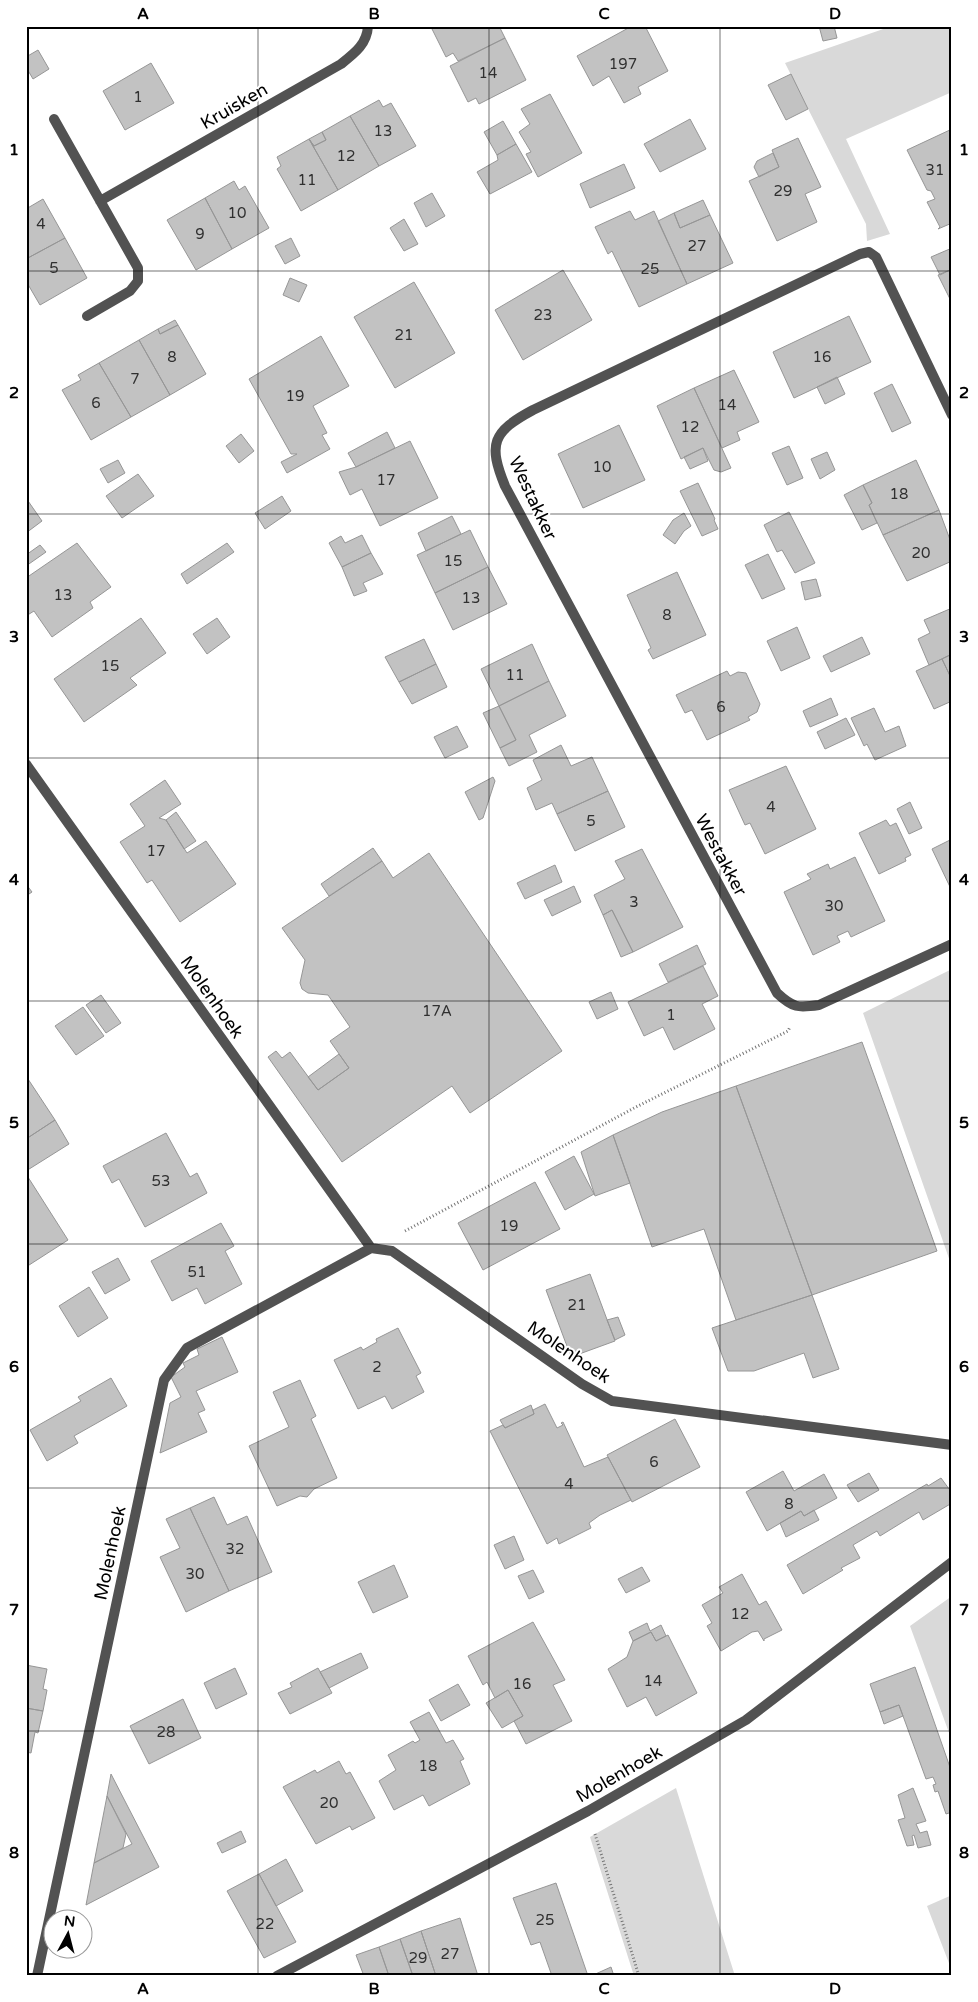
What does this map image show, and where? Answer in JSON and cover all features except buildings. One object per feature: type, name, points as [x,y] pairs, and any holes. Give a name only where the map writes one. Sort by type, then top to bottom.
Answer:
[{"type":"street","name":"Kruisken","points":[[100,201],[341,64],[357,51],[367,38],[368,26]]},
{"type":"street","points":[[54,119],[138,268],[138,281],[130,291],[87,316]]},
{"type":"street","name":"Westakker","points":[[799,1008],[788,1003],[778,993],[505,486],[496,463],[494,448],[500,434],[513,421],[533,410],[860,254],[869,252],[876,257],[952,415]]},
{"type":"street","name":"Molenhoek","points":[[26,764],[371,1248]]},
{"type":"street","points":[[799,1008],[819,1005],[952,944]]},
{"type":"street","name":"Molenhoek","points":[[37,1976],[164,1380],[187,1348],[371,1248],[392,1251],[582,1384],[612,1400],[952,1445]]},
{"type":"street","name":"Molenhoek","points":[[277,1976],[588,1812],[746,1720],[952,1562]]},
{"type":"path","points":[[371,1248],[636,1107],[788,1031],[799,1008]]},
{"type":"path","points":[[588,1812],[639,1976]]},
{"type":"shaded area","points":[[892,26],[952,26],[952,92],[846,139],[890,234],[867,241],[866,224],[785,63]]},
{"type":"shaded area","points":[[952,969],[952,1267],[863,1013]]},
{"type":"shaded area","points":[[952,1596],[952,1741],[910,1626]]},
{"type":"shaded area","points":[[676,1788],[735,1976],[634,1976],[590,1837]]},
{"type":"shaded area","points":[[952,1895],[952,1971],[927,1906]]}]
